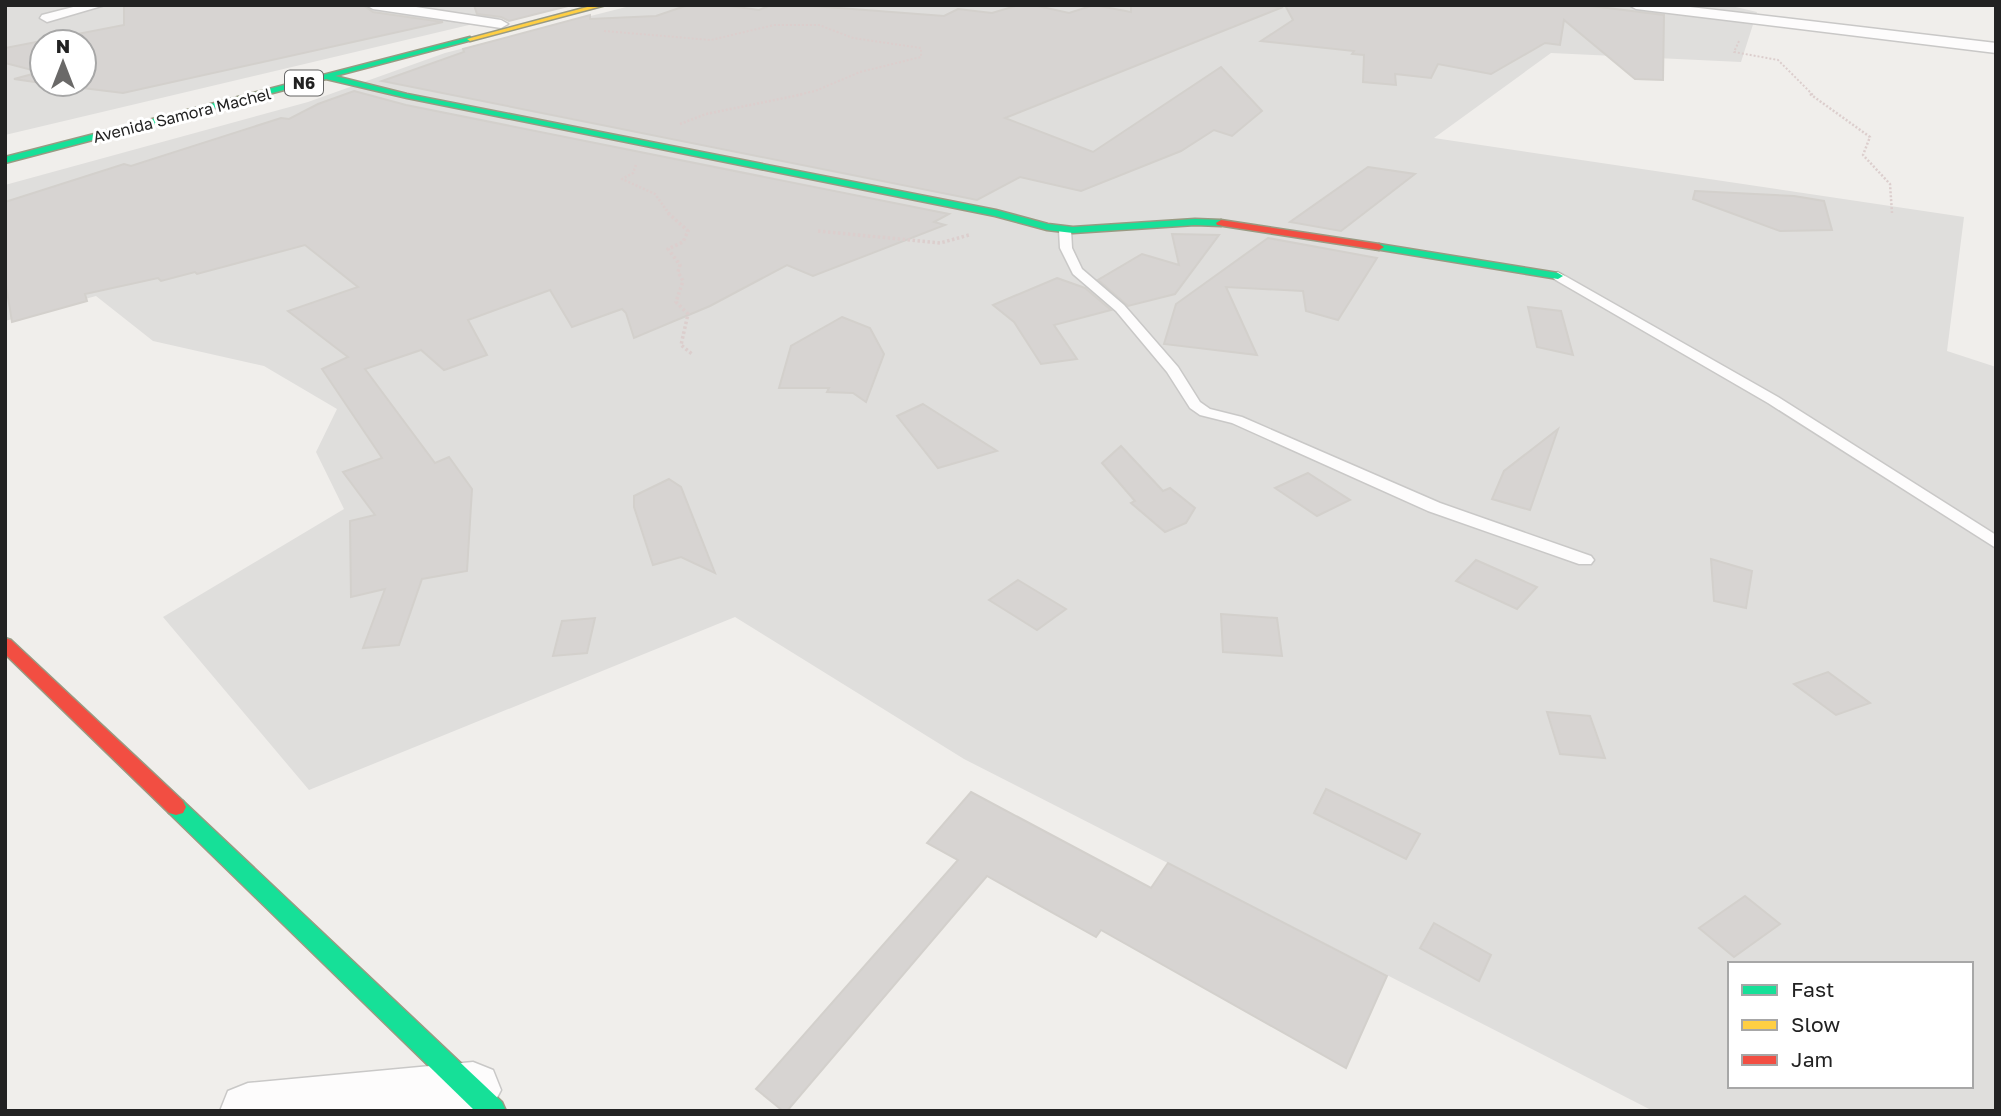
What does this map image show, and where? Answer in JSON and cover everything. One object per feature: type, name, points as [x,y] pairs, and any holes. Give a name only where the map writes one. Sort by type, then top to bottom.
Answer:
[{"type":"main road","name":"Avenida Samora Machel","points":[[5,149],[577,5]]},
{"type":"main road","name":"Avenida Samora Machel","points":[[5,160],[603,5]]},
{"type":"main road","points":[[328,77],[407,96],[794,171],[1065,230],[1195,222],[1247,225],[1558,276]]},
{"type":"main road","points":[[5,644],[483,1100]]},
{"type":"street","points":[[47,18],[98,5]]},
{"type":"street","points":[[373,5],[501,24]]},
{"type":"street","points":[[1636,5],[1996,48]]},
{"type":"street","points":[[248,1111],[483,1100]]},
{"type":"lane","points":[[1065,230],[1066,248],[1077,271],[1120,308],[1173,370],[1195,405],[1205,412],[1237,420],[1434,507],[1585,560]]},
{"type":"lane","points":[[1558,276],[1773,400],[1900,479],[1996,544]]},
{"type":"path","points":[[540,22],[656,37],[711,40],[774,25],[819,25],[853,38],[921,48],[921,57],[912,61],[874,68],[805,93],[706,114],[638,142],[629,149],[636,164],[633,173],[622,179],[658,194],[664,202],[664,210],[688,231],[683,242],[668,249],[680,265],[678,272],[683,281],[676,302],[688,314],[681,345],[692,354]]},
{"type":"path","points":[[1730,37],[1739,40],[1734,52],[1778,60],[1795,82],[1824,106],[1870,137],[1863,155],[1890,184],[1892,213]]},
{"type":"path","points":[[818,232],[940,243],[976,232],[1001,229],[1019,218]]},
{"type":"shaded area","points":[[5,5],[545,7],[5,135]]},
{"type":"shaded area","points":[[634,5],[1727,5],[1757,12],[1741,62],[1551,53],[1434,138],[1964,217],[1947,351],[1996,367],[1996,1111],[1653,1111],[964,759],[735,617],[309,790],[163,617],[344,509],[316,452],[337,409],[264,366],[153,341],[96,296],[5,321],[5,185],[308,102],[445,53]]},
{"type":"building","points":[[124,5],[363,5],[373,12],[443,22],[123,93],[98,90],[98,30],[124,25]]},
{"type":"building","points":[[474,5],[572,5],[509,21],[501,17],[477,14]]},
{"type":"building","points":[[688,5],[722,5],[759,10],[771,5],[800,5],[944,16],[958,9],[992,13],[1019,5],[1033,5],[1069,13],[1094,5],[1131,12],[1131,5],[1283,7],[1005,118],[1093,152],[1221,67],[1262,111],[1232,136],[1214,130],[1181,151],[1081,191],[1020,177],[977,200],[382,81],[464,52],[463,49],[590,15],[590,19],[656,16]]},
{"type":"building","points":[[1285,5],[1583,5],[1664,15],[1663,80],[1635,79],[1564,20],[1560,45],[1545,43],[1491,74],[1438,64],[1431,78],[1395,74],[1396,85],[1363,82],[1364,55],[1352,54],[1354,51],[1261,41],[1293,20]]},
{"type":"building","points":[[28,44],[28,69],[5,63],[5,48]]},
{"type":"building","points":[[28,75],[28,81],[14,79]]},
{"type":"building","points":[[354,91],[406,105],[949,214],[934,222],[945,225],[813,276],[787,265],[710,306],[634,338],[626,313],[622,309],[572,327],[550,290],[468,320],[487,355],[444,370],[421,350],[365,369],[435,463],[449,457],[472,489],[467,571],[422,579],[399,645],[363,648],[385,589],[351,597],[350,521],[375,515],[343,472],[382,458],[322,369],[348,357],[288,311],[358,287],[305,245],[197,274],[195,272],[161,281],[158,278],[85,294],[87,301],[12,322],[5,279],[5,202],[124,164],[131,166],[281,118],[289,119],[318,104]]},
{"type":"building","points":[[1368,167],[1415,174],[1341,231],[1290,222]]},
{"type":"building","points":[[1695,191],[1794,196],[1824,201],[1832,230],[1780,231],[1693,199]]},
{"type":"building","points":[[1172,234],[1219,235],[1175,294],[1128,306],[1098,280],[1142,254],[1179,265]]},
{"type":"building","points":[[1268,238],[1377,258],[1338,320],[1306,311],[1303,291],[1226,287],[1257,355],[1164,344],[1176,304]]},
{"type":"building","points":[[1057,278],[1085,288],[1111,310],[1054,325],[1077,359],[1041,364],[1014,322],[993,305]]},
{"type":"building","points":[[1528,307],[1561,311],[1573,355],[1537,347]]},
{"type":"building","points":[[842,317],[870,328],[884,354],[866,402],[853,393],[827,392],[829,388],[779,388],[791,346]]},
{"type":"building","points":[[923,404],[997,451],[938,468],[897,416]]},
{"type":"building","points":[[1558,429],[1530,510],[1492,499],[1504,471]]},
{"type":"building","points":[[1121,446],[1163,491],[1170,488],[1195,508],[1186,523],[1165,532],[1131,503],[1135,501],[1102,463]]},
{"type":"building","points":[[1308,473],[1350,500],[1317,516],[1275,488]]},
{"type":"building","points":[[669,479],[681,487],[715,573],[681,557],[653,565],[634,507],[634,496]]},
{"type":"building","points":[[1711,559],[1752,571],[1746,608],[1714,601]]},
{"type":"building","points":[[1476,560],[1537,587],[1517,609],[1456,581]]},
{"type":"building","points":[[1018,580],[1066,609],[1037,630],[989,600]]},
{"type":"building","points":[[1221,614],[1277,618],[1282,656],[1223,652]]},
{"type":"building","points":[[595,618],[587,653],[553,656],[562,621]]},
{"type":"building","points":[[1828,672],[1870,703],[1836,715],[1794,684]]},
{"type":"building","points":[[1547,712],[1590,716],[1605,758],[1560,754]]},
{"type":"building","points":[[1326,789],[1420,834],[1406,859],[1314,813]]},
{"type":"building","points":[[971,792],[1151,888],[1168,863],[1387,976],[1346,1068],[1101,930],[1096,937],[987,876],[787,1111],[783,1111],[756,1089],[958,860],[927,843]]},
{"type":"building","points":[[1745,896],[1780,924],[1734,957],[1699,928]]},
{"type":"building","points":[[1434,923],[1491,955],[1479,981],[1420,948]]},
{"type":"traffic: fast","points":[[5,160],[470,39]]},
{"type":"traffic: fast","points":[[329,77],[407,96],[996,213],[1047,227],[1073,230],[1195,222],[1221,223]]},
{"type":"traffic: fast","points":[[1379,247],[1558,276]]},
{"type":"traffic: fast","points":[[176,807],[493,1111]]},
{"type":"traffic: slow","points":[[470,39],[603,5]]},
{"type":"traffic: jam","points":[[1221,223],[1379,247]]},
{"type":"traffic: jam","points":[[5,644],[176,807]]}]
